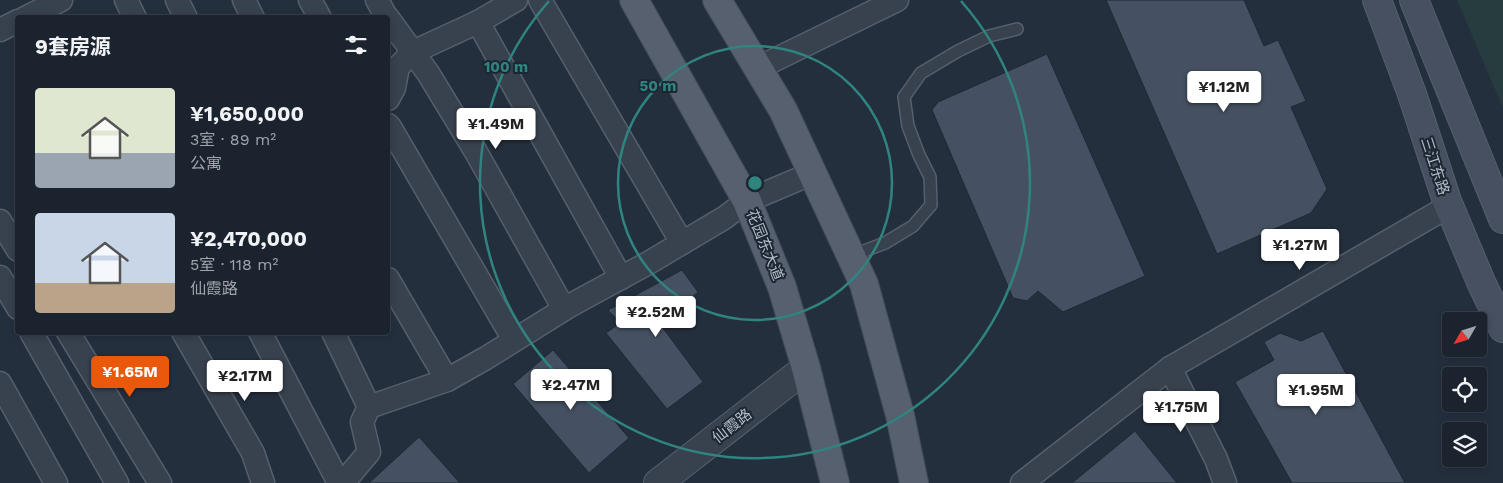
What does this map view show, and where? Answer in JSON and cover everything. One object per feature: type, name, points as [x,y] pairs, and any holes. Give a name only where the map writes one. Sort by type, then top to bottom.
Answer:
[{"type":"main road","name":"花园东大道","points":[[634,0],[747,201],[782,287],[806,368],[835,483]]},
{"type":"main road","points":[[717,0],[783,110],[864,284],[900,415],[914,483]]},
{"type":"main road","name":"三江东路","points":[[1377,0],[1412,94],[1449,206],[1503,328]]},
{"type":"main road","points":[[1414,0],[1503,219]]},
{"type":"street","points":[[126,0],[134,15]]},
{"type":"street","points":[[177,0],[184,15]]},
{"type":"street","points":[[244,0],[252,15]]},
{"type":"street","points":[[310,0],[318,15]]},
{"type":"street","points":[[390,95],[394,88],[398,67],[413,52],[478,22],[516,0]]},
{"type":"street","points":[[540,0],[682,243]]},
{"type":"street","points":[[758,68],[897,0]]},
{"type":"street","points":[[34,15],[62,6]]},
{"type":"street","points":[[0,30],[15,22]]},
{"type":"street","points":[[390,22],[428,73],[476,152],[564,309]]},
{"type":"street","points":[[478,22],[621,278]]},
{"type":"street","points":[[390,127],[514,340]]},
{"type":"street","points":[[262,335],[341,483],[369,452],[362,422],[369,407],[447,380],[564,309],[724,218],[747,201],[813,173]]},
{"type":"street","points":[[1022,483],[1170,368],[1449,206]]},
{"type":"street","points":[[0,222],[11,250]]},
{"type":"street","points":[[0,278],[15,303]]},
{"type":"street","points":[[390,282],[447,380]]},
{"type":"street","points":[[33,335],[117,483]]},
{"type":"street","points":[[70,335],[160,483]]},
{"type":"street","points":[[184,335],[253,453],[263,483]]},
{"type":"street","points":[[334,335],[369,407]]},
{"type":"street","name":"仙霞路","points":[[658,483],[806,368]]},
{"type":"street","points":[[1170,368],[1216,459],[1225,483]]},
{"type":"street","points":[[0,383],[56,483]]},
{"type":"lane","points":[[851,256],[884,243],[913,226],[931,205],[930,177],[908,126],[904,97],[921,73],[958,51],[989,36],[1017,28]]},
{"type":"green space","points":[[1457,0],[1503,0],[1503,108]]},
{"type":"building","points":[[1106,0],[1244,0],[1264,46],[1278,40],[1306,101],[1291,107],[1327,189],[1311,213],[1217,254]]},
{"type":"building","points":[[1047,54],[1145,276],[1063,312],[1038,291],[1027,301],[1013,298],[932,110],[938,102]]},
{"type":"building","points":[[682,270],[698,292],[660,324],[703,382],[667,409],[606,333],[620,323],[608,310]]},
{"type":"building","points":[[1323,331],[1405,483],[1292,483],[1235,382],[1274,360],[1264,342],[1280,333],[1301,341]]},
{"type":"building","points":[[553,350],[629,438],[589,473],[513,384]]},
{"type":"building","points":[[1135,431],[1177,483],[1072,483]]},
{"type":"building","points":[[419,437],[460,483],[369,483]]}]
